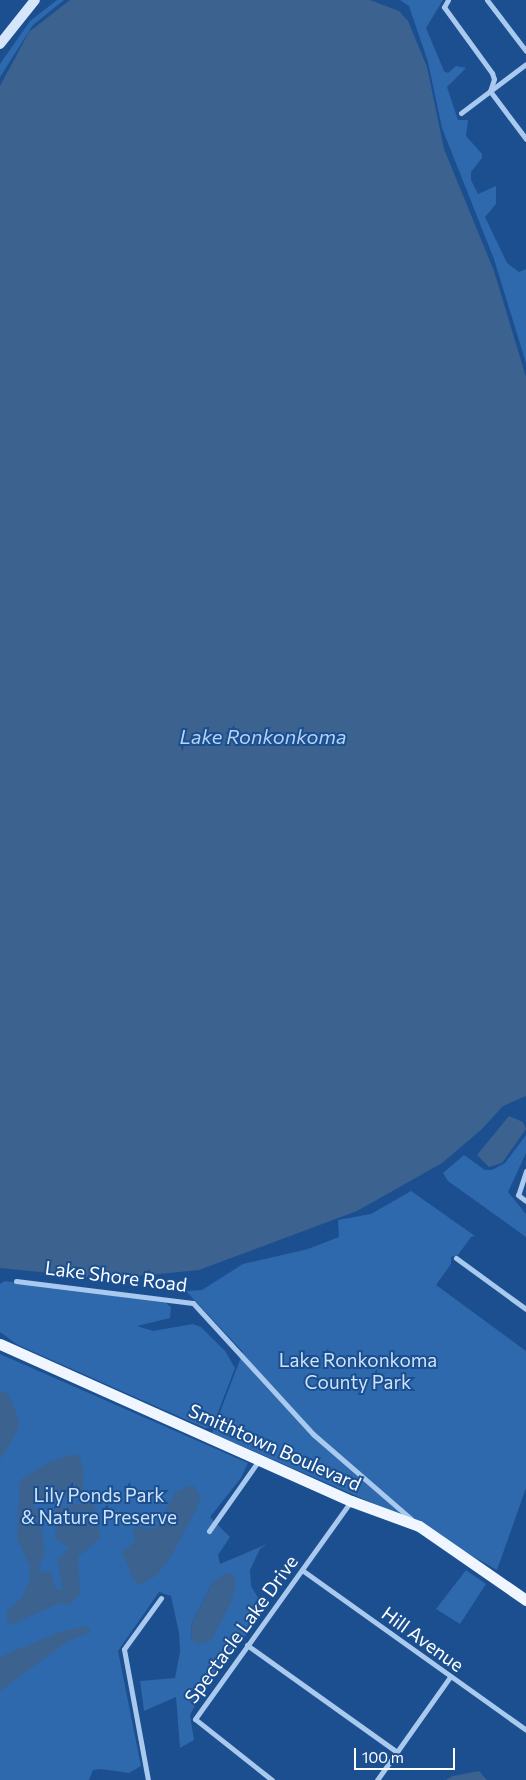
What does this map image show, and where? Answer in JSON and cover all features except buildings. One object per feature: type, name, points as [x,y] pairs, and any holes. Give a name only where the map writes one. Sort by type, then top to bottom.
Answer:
[{"type":"main road","name":"Smithtown Boulevard","points":[[0,1344],[351,1501],[419,1526],[526,1600]]},
{"type":"street","points":[[0,44],[35,0]]},
{"type":"street","points":[[448,0],[444,7],[486,62],[494,79],[490,91]]},
{"type":"street","points":[[487,0],[526,52]]},
{"type":"street","points":[[461,113],[526,64]]},
{"type":"street","points":[[490,91],[526,139]]},
{"type":"street","points":[[526,1171],[518,1195],[526,1200]]},
{"type":"street","points":[[456,1258],[526,1309]]},
{"type":"street","name":"Lake Shore Road","points":[[16,1281],[194,1303],[313,1434],[419,1526]]},
{"type":"street","points":[[209,1532],[259,1460]]},
{"type":"street","name":"Spectacle Lake Drive","points":[[272,1780],[195,1719],[351,1501]]},
{"type":"street","name":"Hill Avenue","points":[[302,1570],[526,1730]]},
{"type":"street","points":[[148,1779],[124,1649],[161,1598]]},
{"type":"street","points":[[247,1645],[397,1752]]},
{"type":"street","points":[[377,1780],[450,1677]]},
{"type":"green space","points":[[57,0],[64,0],[33,25],[0,77],[0,64],[30,21]]},
{"type":"green space","points":[[400,0],[443,0],[426,28],[444,71],[448,73],[456,66],[466,68],[447,87],[458,120],[468,120],[466,136],[482,154],[482,158],[471,172],[471,180],[478,194],[496,186],[496,204],[485,217],[507,263],[519,272],[526,269],[526,363],[494,259],[442,128],[428,62],[409,6]]},
{"type":"green space","points":[[526,1135],[526,1153],[508,1192],[526,1214],[526,1237],[448,1181],[443,1173],[464,1155],[485,1170],[492,1170],[505,1163]]},
{"type":"green space","name":"Lake Ronkonkoma County Park","points":[[411,1191],[475,1236],[471,1237],[458,1255],[451,1257],[451,1264],[436,1285],[526,1351],[526,1488],[497,1570],[400,1515],[212,1433],[243,1352],[186,1291],[202,1290],[243,1264],[308,1249],[339,1237],[338,1220],[371,1214]]},
{"type":"green space","points":[[5,1281],[166,1303],[171,1307],[170,1318],[137,1326],[153,1331],[193,1324],[201,1327],[225,1351],[235,1368],[212,1428],[205,1428],[18,1345],[0,1332],[0,1284]]},
{"type":"green space","name":"Lily Ponds Park & Nature Preserve","points":[[0,1354],[248,1463],[241,1478],[210,1517],[230,1537],[218,1555],[220,1564],[267,1544],[260,1549],[250,1570],[251,1586],[265,1609],[199,1698],[190,1715],[194,1740],[180,1748],[176,1697],[144,1711],[140,1681],[175,1678],[180,1652],[179,1633],[171,1596],[159,1592],[118,1651],[141,1766],[129,1773],[101,1769],[93,1770],[89,1780],[0,1780]],"holes":[[[212,1583],[192,1640],[191,1625]]]},
{"type":"green space","points":[[466,1570],[486,1584],[460,1624],[436,1609]]},
{"type":"water","name":"Lake Ronkonkoma","points":[[70,0],[370,0],[399,11],[408,21],[427,67],[444,149],[494,271],[526,377],[526,1096],[503,1106],[482,1129],[442,1163],[357,1211],[199,1270],[109,1279],[0,1268],[0,86],[29,32]]},
{"type":"water","points":[[509,1116],[523,1122],[526,1129],[502,1163],[489,1167],[477,1155]]},
{"type":"water","points":[[0,1392],[8,1393],[18,1417],[18,1430],[0,1460]]},
{"type":"water","points":[[75,1454],[80,1457],[84,1474],[82,1492],[32,1505],[39,1511],[45,1553],[38,1570],[43,1573],[50,1570],[57,1590],[63,1589],[57,1560],[69,1548],[56,1539],[54,1509],[89,1502],[94,1504],[101,1538],[78,1557],[80,1593],[73,1602],[69,1605],[60,1603],[11,1625],[7,1623],[7,1611],[22,1598],[30,1578],[30,1566],[17,1539],[20,1480],[49,1462]]},
{"type":"water","points":[[193,1485],[201,1497],[169,1560],[156,1576],[139,1585],[133,1579],[122,1552],[135,1542],[133,1529],[137,1526],[155,1529],[176,1491]]},
{"type":"water","points":[[232,1573],[236,1583],[232,1600],[211,1641],[199,1644],[192,1640],[191,1625],[212,1583],[225,1574]]},
{"type":"water","points":[[87,1626],[91,1632],[67,1642],[0,1691],[0,1657],[62,1631]]},
{"type":"water","points":[[479,1771],[487,1780],[446,1780],[453,1776]]}]
